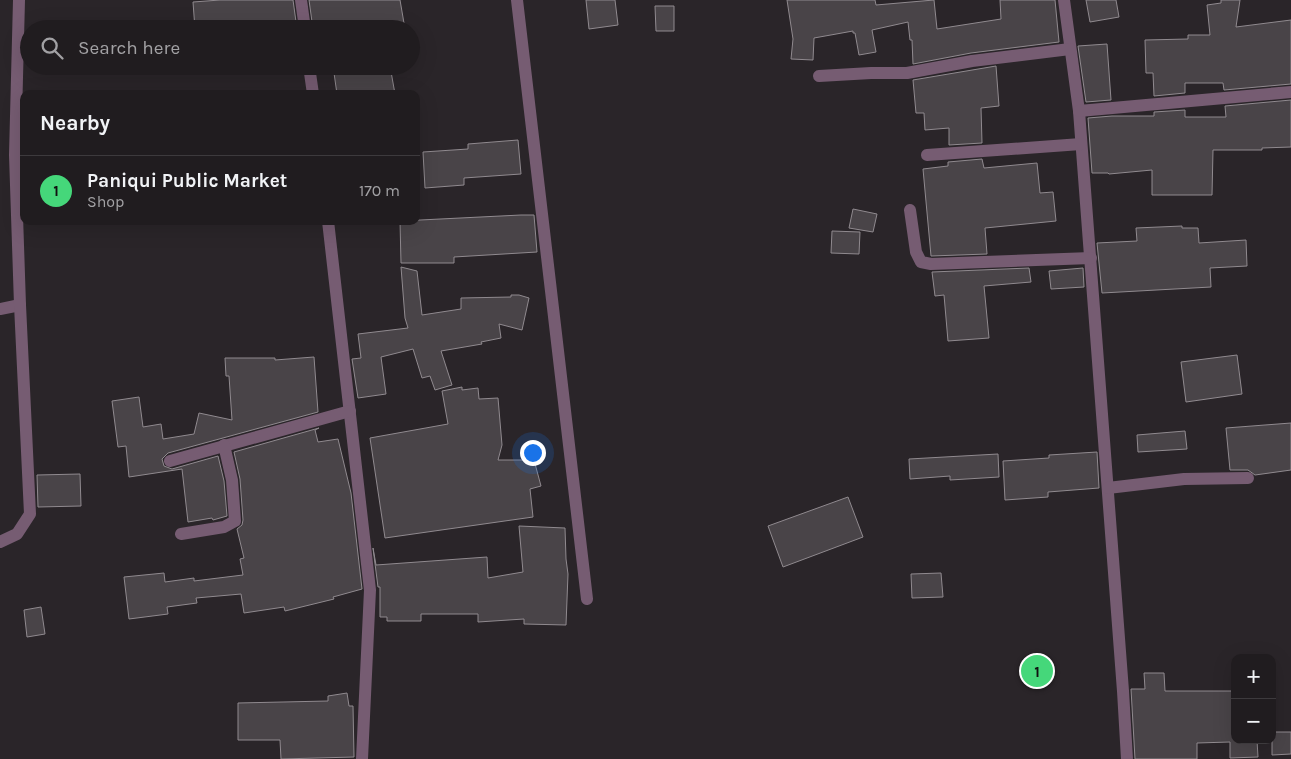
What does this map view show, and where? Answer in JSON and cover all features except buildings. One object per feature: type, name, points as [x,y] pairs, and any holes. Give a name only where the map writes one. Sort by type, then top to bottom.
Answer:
[{"type":"street","points":[[0,542],[17,534],[30,514],[15,155],[20,0]]},
{"type":"street","points":[[301,0],[304,20]]},
{"type":"street","points":[[517,0],[587,599]]},
{"type":"street","points":[[1064,0],[1078,111],[1091,258],[1127,759]]},
{"type":"street","points":[[818,76],[908,73],[972,61],[1070,49]]},
{"type":"street","points":[[310,75],[312,90]]},
{"type":"street","points":[[1078,111],[1291,92]]},
{"type":"street","points":[[927,155],[1081,144]]},
{"type":"street","points":[[910,210],[916,252],[921,262],[931,264],[1091,258]]},
{"type":"street","points":[[328,225],[370,590],[362,759]]},
{"type":"street","points":[[0,309],[20,305]]},
{"type":"street","points":[[170,461],[350,411]]},
{"type":"street","points":[[181,534],[224,527],[235,521],[232,480],[224,445]]},
{"type":"street","points":[[1108,488],[1184,479],[1248,478]]},
{"type":"place","name":"Paniqui Public Market","points":[[1037,671]]}]
